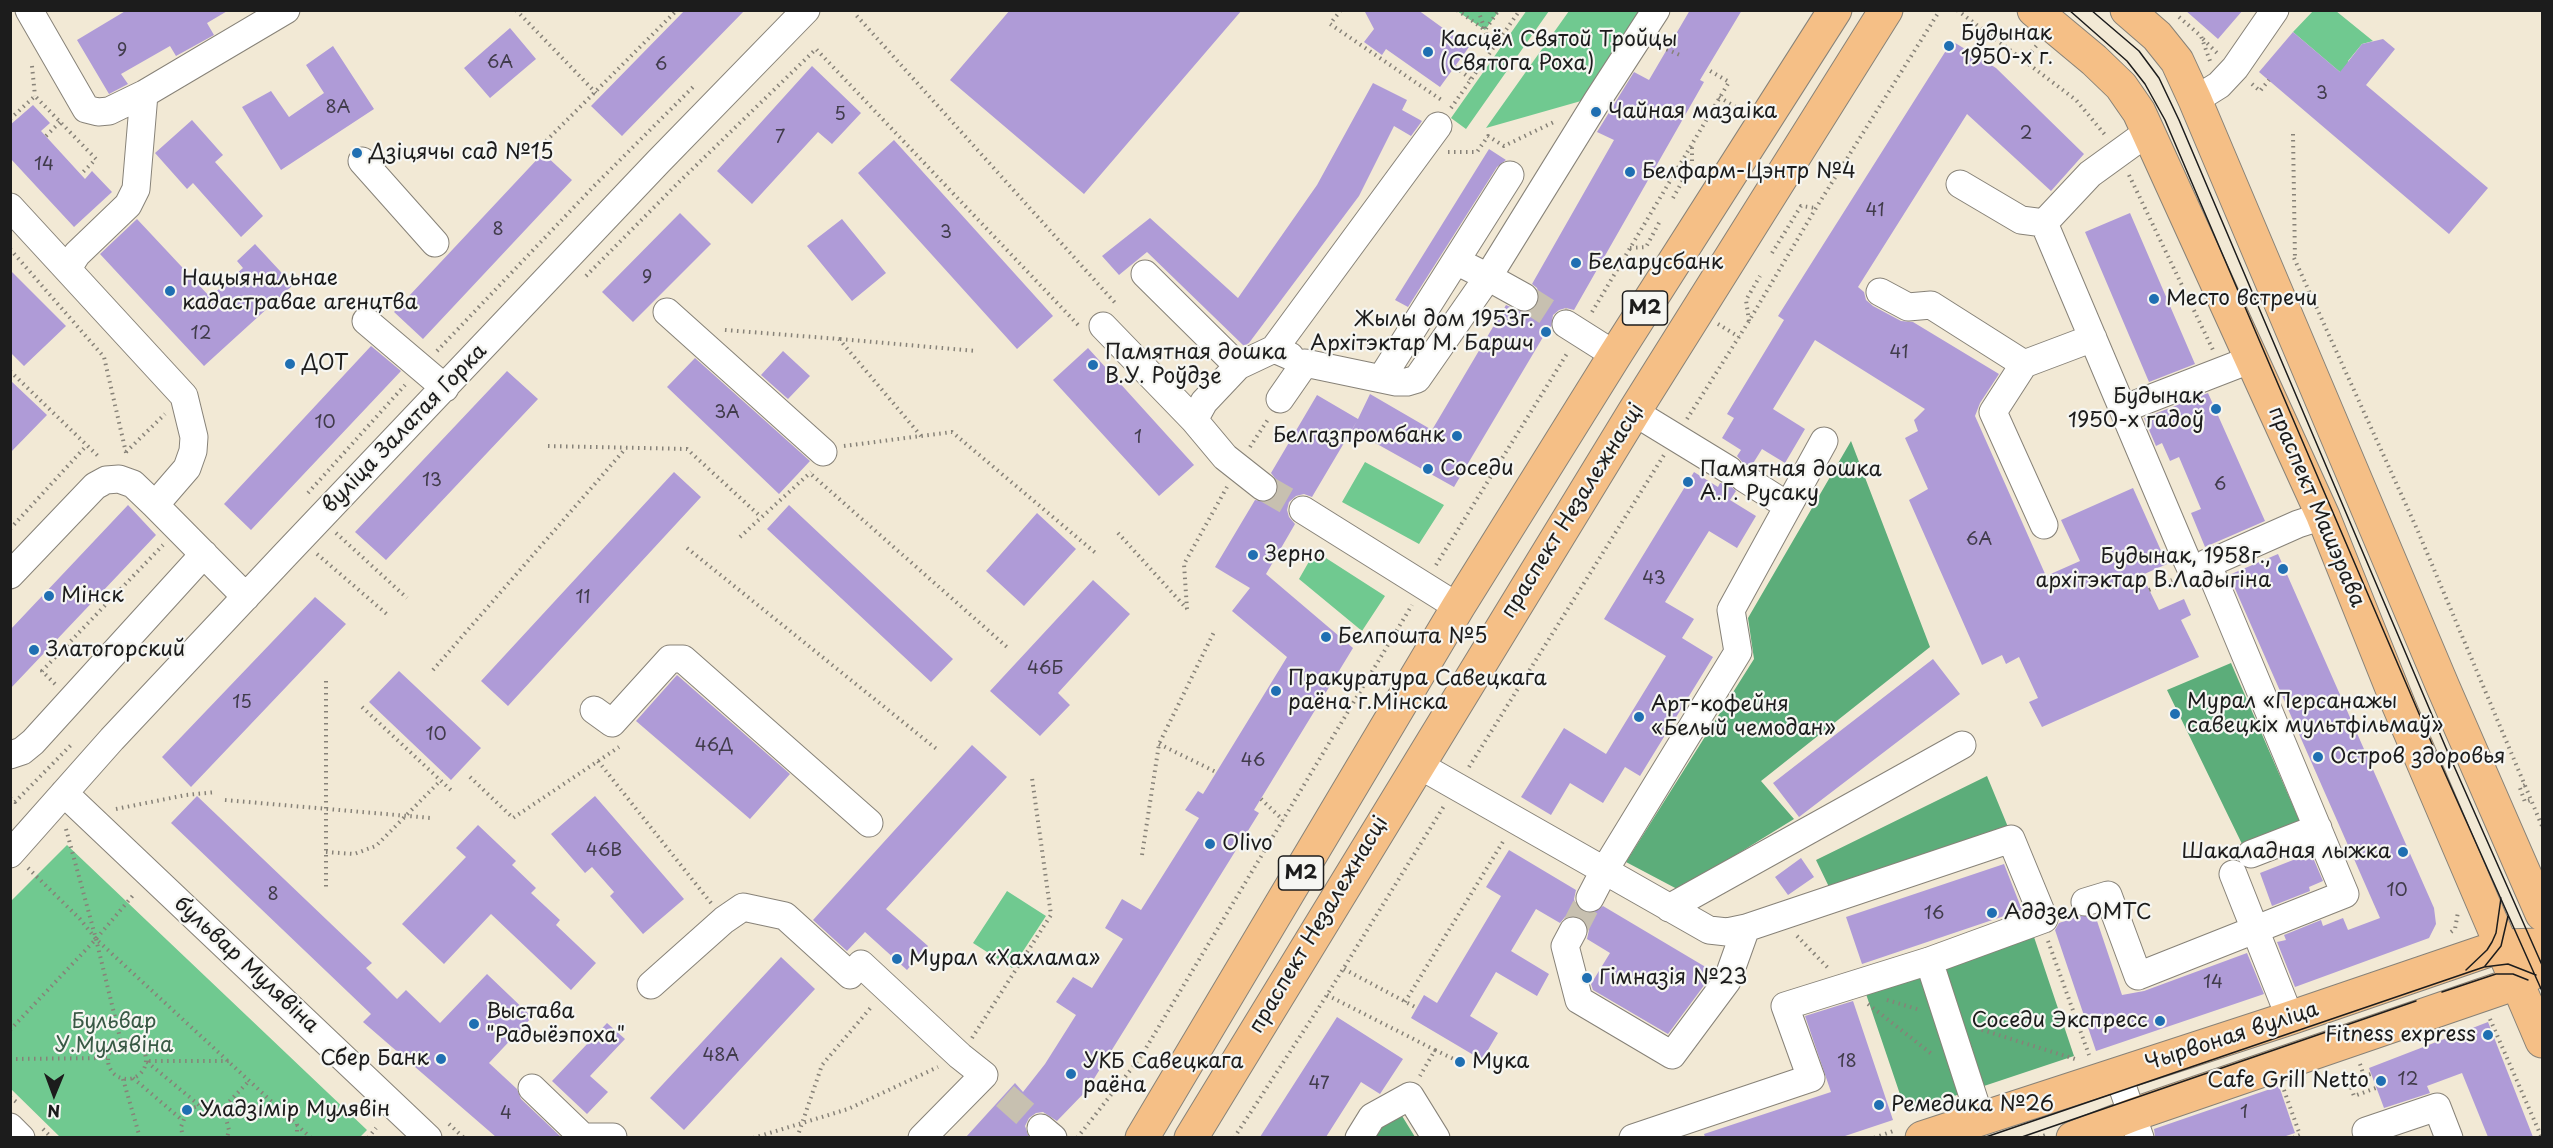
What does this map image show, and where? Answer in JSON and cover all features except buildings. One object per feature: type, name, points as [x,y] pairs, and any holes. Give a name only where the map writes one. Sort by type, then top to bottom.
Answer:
[{"type":"main road","name":"праспект Незалежнасці","points":[[1142,1137],[1458,607],[1615,355],[1835,10]]},
{"type":"main road","name":"праспект Незалежнасці","points":[[1191,1137],[1634,412],[1886,10]]},
{"type":"main road","name":"праспект Машэрава","points":[[2034,10],[2094,60],[2121,86],[2139,112],[2240,358],[2323,516],[2399,706],[2542,1041]]},
{"type":"main road","points":[[2127,10],[2157,36],[2177,61],[2195,100],[2443,687],[2542,914]]},
{"type":"main road","points":[[2240,358],[2290,326]]},
{"type":"main road","name":"Чырвоная вуліца","points":[[1915,1132],[1980,1118],[2105,1069],[2290,1018],[2501,946],[2542,945]]},
{"type":"main road","name":"Чырвоная вуліца","points":[[2073,1137],[2136,1126],[2517,983],[2542,964]]},
{"type":"street","points":[[29,10],[86,109],[109,111],[144,94],[286,10]]},
{"type":"street","name":"вуліца Залатая Горка","points":[[14,844],[658,162],[806,10]]},
{"type":"street","points":[[1274,349],[1305,363],[1382,379],[1407,382],[1417,379],[1488,277],[1656,10]]},
{"type":"street","points":[[2195,100],[2220,85],[2239,63],[2275,10]]},
{"type":"street","points":[[68,268],[77,254],[128,205],[136,189],[144,94]]},
{"type":"street","points":[[1194,420],[1204,402],[1238,366],[1274,349],[1445,116]]},
{"type":"street","points":[[2044,223],[2090,174],[2148,132]]},
{"type":"street","points":[[362,160],[435,243]]},
{"type":"street","points":[[1382,379],[1510,175]]},
{"type":"street","points":[[1960,184],[2021,220],[2044,223]]},
{"type":"street","points":[[10,207],[184,396],[194,437],[193,451],[187,468],[155,505]]},
{"type":"street","points":[[2044,223],[2192,571],[2298,524],[2323,516]]},
{"type":"street","points":[[1456,261],[1524,297]]},
{"type":"street","points":[[1145,274],[1238,366]]},
{"type":"street","points":[[1881,292],[1908,307],[1930,305],[2024,364]]},
{"type":"street","points":[[675,320],[822,460]]},
{"type":"street","points":[[366,321],[445,388]]},
{"type":"street","points":[[1103,322],[1194,420],[1225,457],[1263,487]]},
{"type":"street","points":[[1573,329],[1615,355]]},
{"type":"street","points":[[2044,525],[1993,412],[2024,364],[2093,338]]},
{"type":"street","points":[[2123,409],[2240,358]]},
{"type":"street","points":[[1280,399],[1305,363]]},
{"type":"street","points":[[1634,412],[1788,506]]},
{"type":"street","points":[[1590,898],[1604,871],[1738,652],[1731,610],[1824,441]]},
{"type":"street","points":[[10,575],[95,486],[106,480],[128,482],[155,505],[246,597]]},
{"type":"street","points":[[1304,510],[1458,607]]},
{"type":"street","points":[[10,755],[22,751],[33,742],[204,554]]},
{"type":"street","points":[[2085,902],[2108,895],[2138,976],[2345,894],[2207,563]]},
{"type":"street","points":[[594,710],[612,723],[670,659],[683,659],[869,823]]},
{"type":"street","points":[[1670,908],[1962,745]]},
{"type":"street","points":[[1417,764],[1709,930],[1727,932],[1746,928],[2011,838],[2044,919],[1929,961],[1785,1006],[1811,1078],[1633,1137]]},
{"type":"street","name":"бульвар Мулявіна","points":[[64,793],[437,1129]]},
{"type":"street","points":[[2251,855],[2318,828]]},
{"type":"street","points":[[2233,874],[2290,1018]]},
{"type":"street","points":[[651,985],[724,920],[743,908],[785,916],[856,969],[888,988],[960,1056],[984,1075],[922,1137]]},
{"type":"street","points":[[1573,931],[1565,946],[1579,1000],[1672,1055],[1727,981],[1746,928]]},
{"type":"street","points":[[1929,961],[1980,1118]]},
{"type":"street","points":[[2105,1069],[2136,1126]]},
{"type":"street","points":[[532,1089],[584,1137],[613,1137]]},
{"type":"street","points":[[1359,1137],[1372,1117],[1410,1096],[1436,1137]]},
{"type":"street","points":[[2368,1137],[2366,1131],[2437,1107],[2450,1137]]},
{"type":"street","points":[[10,1127],[21,1137]]},
{"type":"path","points":[[516,10],[596,93]]},
{"type":"path","points":[[546,141],[596,93],[613,80],[677,10]]},
{"type":"path","points":[[856,10],[856,15],[1103,322]]},
{"type":"path","points":[[1341,10],[1330,24],[1445,116],[1520,10]]},
{"type":"path","points":[[1457,10],[1485,30]]},
{"type":"path","points":[[1478,10],[1492,50]]},
{"type":"path","points":[[1485,30],[1499,10]]},
{"type":"path","points":[[1234,1137],[1344,969],[1941,10]]},
{"type":"path","points":[[1957,10],[2076,100],[2119,154],[2240,358]]},
{"type":"path","points":[[578,285],[679,182],[816,49],[1103,322]]},
{"type":"path","points":[[1455,67],[1472,79]]},
{"type":"path","points":[[1077,1137],[1140,1058],[1423,586],[1573,329],[1629,248],[1729,82],[1707,69]]},
{"type":"path","points":[[305,496],[421,368],[595,185],[704,77]]},
{"type":"path","points":[[10,119],[35,96],[96,159],[81,174]]},
{"type":"path","points":[[1719,97],[1739,109]]},
{"type":"path","points":[[1420,152],[1477,152],[1488,136],[1504,146],[1597,101]]},
{"type":"path","points":[[46,136],[60,122]]},
{"type":"path","points":[[2293,134],[2295,261],[2417,529],[2525,785],[2520,788],[2525,802],[2531,800],[2542,826]]},
{"type":"path","points":[[1673,198],[1692,164],[1692,141]]},
{"type":"path","points":[[1772,254],[1801,206],[1816,208]]},
{"type":"path","points":[[1629,248],[1646,247],[1660,221]]},
{"type":"path","points":[[10,249],[104,357],[128,482]]},
{"type":"path","points":[[1749,321],[1746,300],[1760,276]]},
{"type":"path","points":[[675,320],[839,339],[976,351]]},
{"type":"path","points":[[1722,326],[1739,337]]},
{"type":"path","points":[[839,339],[921,436]]},
{"type":"path","points":[[10,371],[128,482]]},
{"type":"path","points":[[1118,533],[1187,609],[1184,564],[1280,399]]},
{"type":"path","points":[[740,537],[822,460],[921,436],[952,432],[1098,555]]},
{"type":"path","points":[[10,529],[87,445]]},
{"type":"path","points":[[548,446],[687,449],[761,518]]},
{"type":"path","points":[[433,670],[626,448]]},
{"type":"path","points":[[822,460],[1007,647]]},
{"type":"path","points":[[331,537],[344,524]]},
{"type":"path","points":[[336,532],[407,598]]},
{"type":"path","points":[[72,700],[42,671],[164,544]]},
{"type":"path","points":[[311,559],[322,547]]},
{"type":"path","points":[[687,549],[939,751]]},
{"type":"path","points":[[316,553],[389,616]]},
{"type":"path","points":[[1142,855],[1159,744],[1214,632]]},
{"type":"path","points":[[326,681],[326,887]]},
{"type":"path","points":[[362,707],[454,793]]},
{"type":"path","points":[[10,798],[15,802],[78,738]]},
{"type":"path","points":[[1159,744],[1216,772]]},
{"type":"path","points":[[470,777],[513,818],[620,746]]},
{"type":"path","points":[[598,761],[724,920]]},
{"type":"path","points":[[753,1137],[848,1109],[960,1056],[1052,915],[1032,778]]},
{"type":"path","points":[[326,852],[354,854],[376,846],[441,780]]},
{"type":"path","points":[[114,810],[186,795],[216,792]]},
{"type":"path","points":[[1261,799],[1283,820]]},
{"type":"path","points":[[225,800],[431,818]]},
{"type":"path","points":[[107,804],[123,818]]},
{"type":"path","points":[[1405,1002],[1516,821]]},
{"type":"path","points":[[72,831],[64,823],[121,1042]]},
{"type":"path","points":[[38,879],[80,919],[96,939],[311,1137]]},
{"type":"path","points":[[10,1030],[96,939],[135,893],[127,885]]},
{"type":"path","points":[[2447,936],[2455,929],[2458,912],[2453,901]]},
{"type":"path","points":[[2040,920],[2105,1069]]},
{"type":"path","points":[[1344,969],[1417,1008]]},
{"type":"path","points":[[1847,987],[2081,1061]]},
{"type":"path","points":[[797,1137],[822,1065],[888,988]]},
{"type":"path","points":[[1327,995],[1460,1062]]},
{"type":"path","points":[[2483,1011],[2490,1019],[2542,1137]]},
{"type":"path","points":[[123,1079],[133,1078],[142,1072],[146,1061],[145,1055],[133,1042],[121,1042],[111,1048],[107,1058],[110,1069],[123,1079],[140,1137]]},
{"type":"path","points":[[1410,1096],[1435,1050]]},
{"type":"path","points":[[10,1059],[107,1058]]},
{"type":"path","points":[[146,1061],[230,1061]]},
{"type":"path","points":[[146,1061],[199,1105]]},
{"type":"path","points":[[2343,1066],[2354,1096],[2376,1088]]},
{"type":"path","points":[[133,1078],[182,1120]]},
{"type":"path","points":[[221,1110],[250,1080]]},
{"type":"path","points":[[2283,1087],[2300,1136],[2293,1137]]},
{"type":"path","points":[[183,1137],[182,1120],[192,1108],[199,1105],[214,1106],[221,1110],[228,1122],[227,1137]]},
{"type":"path","points":[[297,1124],[297,1137]]},
{"type":"path","points":[[368,1137],[376,1128]]},
{"type":"path","points":[[437,1129],[464,1137]]},
{"type":"path","points":[[1874,1137],[1915,1132]]},
{"type":"green space","points":[[1527,10],[1549,11],[1466,129],[1451,118]]},
{"type":"green space","points":[[1457,11],[1499,11],[1485,30]]},
{"type":"green space","points":[[1569,11],[1648,11],[1588,99],[1486,128]]},
{"type":"green space","points":[[2313,11],[2336,11],[2373,41],[2362,44],[2348,61],[2347,78],[2293,32]]},
{"type":"green space","points":[[1851,441],[1930,647],[1761,781],[1794,819],[1679,890],[1626,862],[1754,659],[1748,618]]},
{"type":"green space","points":[[1365,462],[1444,505],[1419,544],[1342,502]]},
{"type":"green space","points":[[1315,551],[1385,596],[1362,631],[1299,579]]},
{"type":"green space","points":[[2231,663],[2300,822],[2242,844],[2167,690]]},
{"type":"green space","points":[[1987,776],[2008,827],[1830,889],[1816,860]]},
{"type":"green space","name":"Бульвар У.Мулявіна","points":[[67,845],[367,1130],[360,1137],[60,1137],[11,1089],[11,901]]},
{"type":"green space","points":[[1007,891],[1046,916],[1012,968],[973,943]]},
{"type":"green space","points":[[2034,937],[2074,1056],[1906,1112],[1866,994]]},
{"type":"green space","points":[[1399,1111],[1415,1137],[1368,1138]]},
{"type":"tunnel","points":[[1524,297],[1566,324]]},
{"type":"tunnel","points":[[1263,487],[1303,510]]},
{"type":"tunnel","points":[[1573,931],[1590,898]]},
{"type":"tunnel","points":[[1005,1096],[1041,1128]]},
{"type":"tram line","points":[[2069,10],[2127,61],[2145,84],[2165,120],[2435,751],[2542,991]]},
{"type":"tram line","points":[[2091,10],[2139,51],[2159,78],[2179,120],[2446,748],[2542,965]]},
{"type":"tram line","points":[[2466,970],[2492,942],[2496,933],[2501,898]]},
{"type":"tram line","points":[[2485,966],[2501,946],[2508,916]]},
{"type":"tram line","points":[[1983,1138],[2484,967],[2508,964],[2536,975]]},
{"type":"tram line","points":[[2442,992],[2496,974],[2513,974],[2528,980]]},
{"type":"tram line","points":[[2019,1138],[2416,1001]]},
{"type":"place","name":"Будынак 1950-х г.","points":[[1949,46]]},
{"type":"place","name":"Касцёл Святой Тройцы (Святога Роха)","points":[[1428,52]]},
{"type":"place","name":"Чайная мазаіка","points":[[1596,112]]},
{"type":"place","name":"Дзіцячы сад №15","points":[[357,153]]},
{"type":"place","name":"Белфарм-Цэнтр №4","points":[[1630,172]]},
{"type":"place","name":"Беларусбанк","points":[[1576,263]]},
{"type":"place","name":"Нацыянальнае кадастравае агенцтва","points":[[170,291]]},
{"type":"place","name":"Место встречи","points":[[2154,299]]},
{"type":"place","name":"Жылы дом 1953г. Архітэктар М. Баршч","points":[[1546,332]]},
{"type":"place","name":"ДОТ","points":[[290,364]]},
{"type":"place","name":"Памятная дошка В.У. Роўдзе","points":[[1093,365]]},
{"type":"place","name":"Будынак 1950-х гадоў","points":[[2216,409]]},
{"type":"place","name":"Белгазпромбанк","points":[[1457,436]]},
{"type":"place","name":"Соседи","points":[[1428,469]]},
{"type":"place","name":"Памятная дошка А.Г. Русаку","points":[[1688,482]]},
{"type":"place","name":"Зерно","points":[[1253,555]]},
{"type":"place","name":"Будынак, 1958г., архітэктар В.Ладыгіна","points":[[2283,569]]},
{"type":"place","name":"Мінск","points":[[49,596]]},
{"type":"place","name":"Белпошта №5","points":[[1326,637]]},
{"type":"place","name":"Златогорский","points":[[34,650]]},
{"type":"place","name":"Пракуратура Савецкага раёна г.Мінска","points":[[1276,691]]},
{"type":"place","name":"Мурал «Персанажы савецкіх мультфільмаў»","points":[[2175,714]]},
{"type":"place","name":"Арт-кофейня «Белый чемодан»","points":[[1639,717]]},
{"type":"place","name":"Остров здоровья","points":[[2318,757]]},
{"type":"place","name":"Olivo","points":[[1210,844]]},
{"type":"place","name":"Шакаладная лыжка","points":[[2403,852]]},
{"type":"place","name":"Аддзел ОМТС","points":[[1992,913]]},
{"type":"place","name":"Мурал «Хахлама»","points":[[897,959]]},
{"type":"place","name":"Гімназія №23","points":[[1587,978]]},
{"type":"place","name":"Соседи Экспресс","points":[[2160,1021]]},
{"type":"place","name":"Выстава \"Радыёэпоха\"","points":[[474,1024]]},
{"type":"place","name":"Fitness express","points":[[2488,1035]]},
{"type":"place","name":"Сбер Банк","points":[[441,1059]]},
{"type":"place","name":"Мука","points":[[1460,1062]]},
{"type":"place","name":"УКБ Савецкага раёна","points":[[1071,1074]]},
{"type":"place","name":"Cafe Grill Netto","points":[[2381,1081]]},
{"type":"place","name":"Ремедика №26","points":[[1879,1105]]},
{"type":"place","name":"Уладзімір Мулявін","points":[[187,1110]]}]
